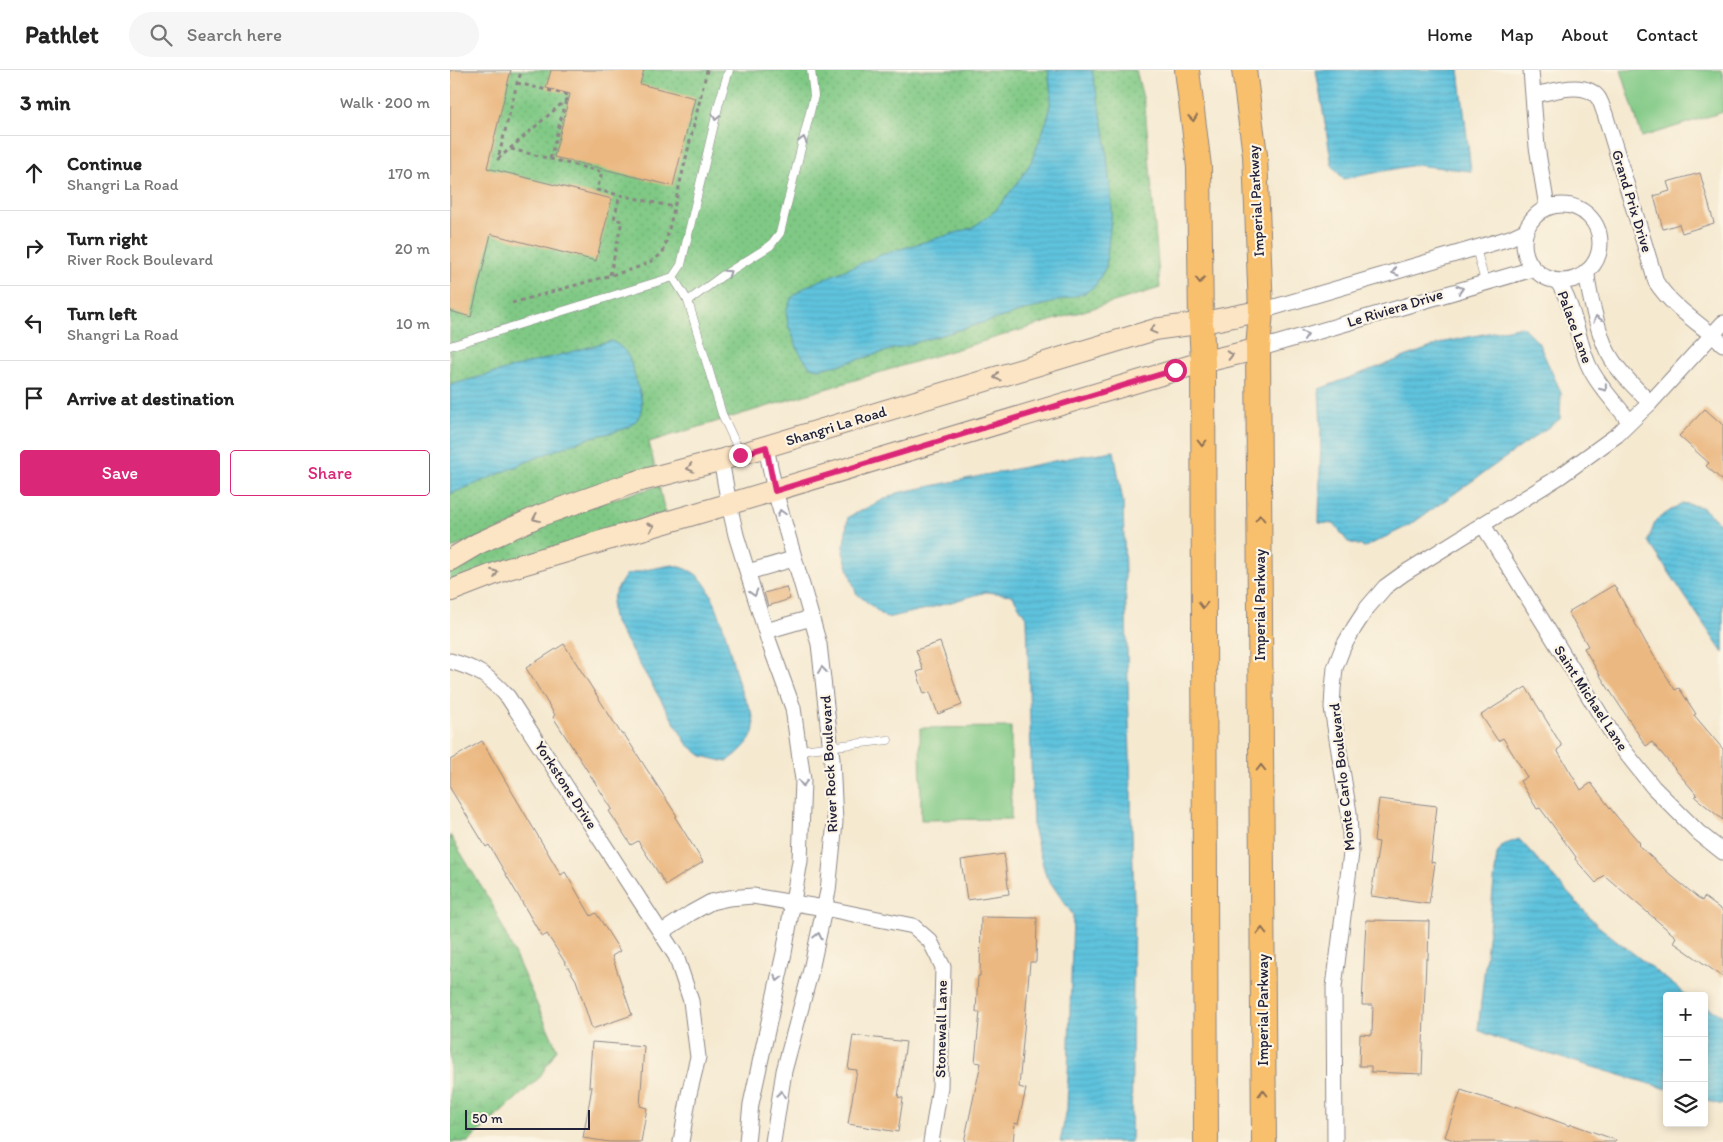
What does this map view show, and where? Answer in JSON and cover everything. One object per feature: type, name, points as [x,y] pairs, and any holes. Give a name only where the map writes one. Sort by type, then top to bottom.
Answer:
[{"type":"main road","points":[[1187,70],[1199,167],[1203,362],[1206,1142]]},
{"type":"main road","name":"Imperial Parkway","points":[[1244,70],[1255,155],[1261,311],[1258,349],[1264,1142]]},
{"type":"street","points":[[1531,70],[1538,147],[1547,207]]},
{"type":"street","name":"Grand Prix Drive","points":[[1534,95],[1572,88],[1584,89],[1593,93],[1599,99],[1656,282],[1673,302],[1717,339]]},
{"type":"street","points":[[1558,204],[1570,205],[1581,209],[1591,217],[1597,227],[1600,239],[1597,256],[1587,271],[1568,281],[1557,281],[1540,274],[1526,258],[1523,245],[1525,231],[1537,213],[1547,207],[1558,204]]},
{"type":"street","points":[[1261,311],[1510,238],[1525,231]]},
{"type":"street","name":"Le Riviera Drive","points":[[1258,349],[1533,268]]},
{"type":"street","name":"Palace Lane","points":[[1587,271],[1587,282],[1591,300],[1609,355],[1616,366],[1650,403]]},
{"type":"street","name":"Palace Lane","points":[[1557,281],[1566,298],[1583,352],[1594,376],[1630,422]]},
{"type":"street","name":"Shangri La Road","points":[[450,560],[477,544],[539,516],[635,482],[731,458],[1157,329],[1201,323],[1261,311]]},
{"type":"street","name":"Monte Carlo Boulevard","points":[[1335,1142],[1334,987],[1351,853],[1349,813],[1332,708],[1336,668],[1343,647],[1367,608],[1385,587],[1559,477],[1617,435],[1717,339],[1723,324]]},
{"type":"street","points":[[450,591],[507,569],[775,491],[1203,362],[1258,349]]},
{"type":"street","name":"River Rock Boulevard","points":[[766,447],[775,491],[793,558],[819,644],[830,746],[835,822],[828,891],[811,970],[784,1071],[773,1142]]},
{"type":"street","name":"River Rock Boulevard","points":[[731,458],[729,504],[766,631],[793,708],[803,780],[800,861],[784,953],[751,1104],[747,1142]]},
{"type":"street","name":"Saint Michael Lane","points":[[1483,525],[1618,743],[1653,787],[1699,833],[1723,852]]},
{"type":"street","points":[[748,572],[793,558]]},
{"type":"street","points":[[766,631],[811,618]]},
{"type":"street","name":"Yorkstone Drive","points":[[450,661],[467,666],[493,680],[508,697],[676,956],[691,1001],[698,1057],[689,1094],[682,1142]]},
{"type":"street","points":[[662,932],[711,902],[729,898],[752,896],[824,908]]},
{"type":"street","name":"Stonewall Lane","points":[[824,908],[913,926],[930,940],[942,967],[940,1086],[932,1142]]},
{"type":"lane","points":[[450,346],[673,277],[681,265],[728,70]]},
{"type":"lane","points":[[688,301],[722,276],[770,246],[780,233],[814,96],[811,70]]},
{"type":"lane","points":[[1476,248],[1485,282]]},
{"type":"lane","points":[[673,277],[688,301],[722,414],[731,458]]},
{"type":"lane","points":[[800,750],[888,740]]},
{"type":"path","points":[[522,70],[498,160],[567,99]]},
{"type":"path","points":[[512,304],[649,263],[659,257],[664,250],[707,70]]},
{"type":"path","points":[[517,83],[568,96],[550,159]]},
{"type":"path","points":[[510,148],[602,172],[597,190],[674,207]]},
{"type":"path","points":[[610,275],[622,220],[614,219],[620,195]]},
{"type":"green space","points":[[450,70],[1136,70],[1145,106],[1160,288],[649,442],[655,468],[450,549]]},
{"type":"green space","points":[[1621,70],[1721,70],[1723,76],[1723,112],[1642,137]]},
{"type":"green space","points":[[659,486],[665,513],[450,581],[450,571],[525,533],[578,511]]},
{"type":"green space","points":[[1011,727],[1011,819],[921,820],[920,728]]},
{"type":"green space","points":[[450,835],[493,906],[557,1049],[539,1078],[468,1142],[450,1142]]},
{"type":"water","points":[[1048,70],[1092,70],[1105,134],[1112,208],[1106,267],[1095,286],[1085,293],[843,364],[819,369],[810,367],[798,350],[788,324],[786,311],[792,297],[807,286],[883,254],[972,228],[996,210],[1031,162],[1040,139],[1049,114],[1051,94]]},
{"type":"water","points":[[1316,70],[1459,70],[1471,171],[1415,165],[1343,179],[1332,165]]},
{"type":"water","points":[[1522,326],[1538,342],[1561,392],[1560,419],[1410,525],[1365,547],[1348,542],[1334,524],[1319,523],[1321,428],[1319,389],[1445,342]]},
{"type":"water","points":[[611,341],[622,348],[628,356],[640,392],[642,403],[640,413],[630,426],[557,450],[450,494],[450,385]]},
{"type":"water","points":[[1114,451],[1123,502],[1134,903],[1131,1142],[1060,1142],[1067,1109],[1073,915],[1046,876],[1033,828],[1027,619],[1012,595],[986,592],[927,609],[886,618],[856,593],[843,552],[848,517],[897,493],[1074,457]]},
{"type":"water","points":[[1682,503],[1702,507],[1723,526],[1723,653],[1648,541],[1656,520]]},
{"type":"water","points":[[672,565],[693,572],[706,586],[713,599],[724,630],[740,688],[753,716],[754,727],[751,738],[727,762],[702,756],[687,744],[614,621],[612,601],[626,575]]},
{"type":"water","points":[[1519,839],[1598,926],[1683,992],[1663,992],[1663,1088],[1502,1040],[1478,1030],[1497,854],[1503,845]]},
{"type":"water","points":[[1708,1007],[1723,1016],[1723,1105],[1708,1101]]},
{"type":"building","points":[[450,70],[511,70],[487,168],[612,199],[596,261],[491,234],[471,317],[450,311]]},
{"type":"building","points":[[551,70],[644,70],[640,84],[695,98],[673,186],[554,157],[570,94],[546,88]]},
{"type":"building","points":[[1700,173],[1714,223],[1682,233],[1679,224],[1663,229],[1654,196],[1670,191],[1667,182]]},
{"type":"building","points":[[1705,409],[1723,425],[1723,481],[1706,466],[1709,463],[1679,436]]},
{"type":"building","points":[[1614,585],[1675,690],[1679,688],[1696,714],[1694,715],[1723,749],[1723,820],[1695,797],[1697,795],[1652,742],[1646,746],[1584,648],[1588,646],[1568,612]]},
{"type":"building","points":[[786,587],[790,599],[768,606],[764,593]]},
{"type":"building","points":[[940,642],[962,705],[938,714],[930,692],[924,694],[917,672],[923,670],[916,650]]},
{"type":"building","points":[[564,644],[677,816],[675,817],[703,862],[666,885],[638,841],[631,845],[609,811],[612,809],[553,717],[555,715],[526,668]]},
{"type":"building","points":[[1526,687],[1562,746],[1557,750],[1581,790],[1591,783],[1640,843],[1638,845],[1702,901],[1704,897],[1723,911],[1723,977],[1673,942],[1676,937],[1604,875],[1596,883],[1575,859],[1576,857],[1540,808],[1537,809],[1520,781],[1527,777],[1503,738],[1498,741],[1481,715]]},
{"type":"building","points":[[482,741],[561,875],[565,872],[591,916],[596,913],[620,951],[612,956],[632,1015],[592,1029],[576,980],[547,934],[542,937],[489,845],[486,847],[450,788],[450,760]]},
{"type":"building","points":[[1379,799],[1437,806],[1431,862],[1435,863],[1429,904],[1371,896],[1379,842],[1374,841]]},
{"type":"building","points":[[1004,854],[1009,894],[967,900],[961,860]]},
{"type":"building","points":[[981,917],[1037,918],[1036,962],[1030,962],[1019,1087],[1026,1089],[1018,1124],[1015,1123],[1013,1142],[964,1142],[981,1063],[975,1062],[980,1012],[976,1012],[978,976],[980,976]]},
{"type":"building","points":[[1366,920],[1429,921],[1422,1074],[1371,1072],[1371,1066],[1359,1066],[1360,1034],[1372,1035],[1373,1005],[1362,1005]]},
{"type":"building","points":[[853,1035],[906,1042],[898,1097],[903,1098],[898,1132],[848,1124],[857,1070],[848,1069]]},
{"type":"building","points":[[592,1042],[644,1046],[640,1106],[647,1108],[641,1142],[609,1142],[583,1138],[592,1087],[589,1087]]},
{"type":"building","points":[[1461,1090],[1616,1140],[1615,1142],[1459,1142],[1445,1137]]},
{"type":"route","points":[[740,455],[766,447],[775,491],[1175,370]]}]
